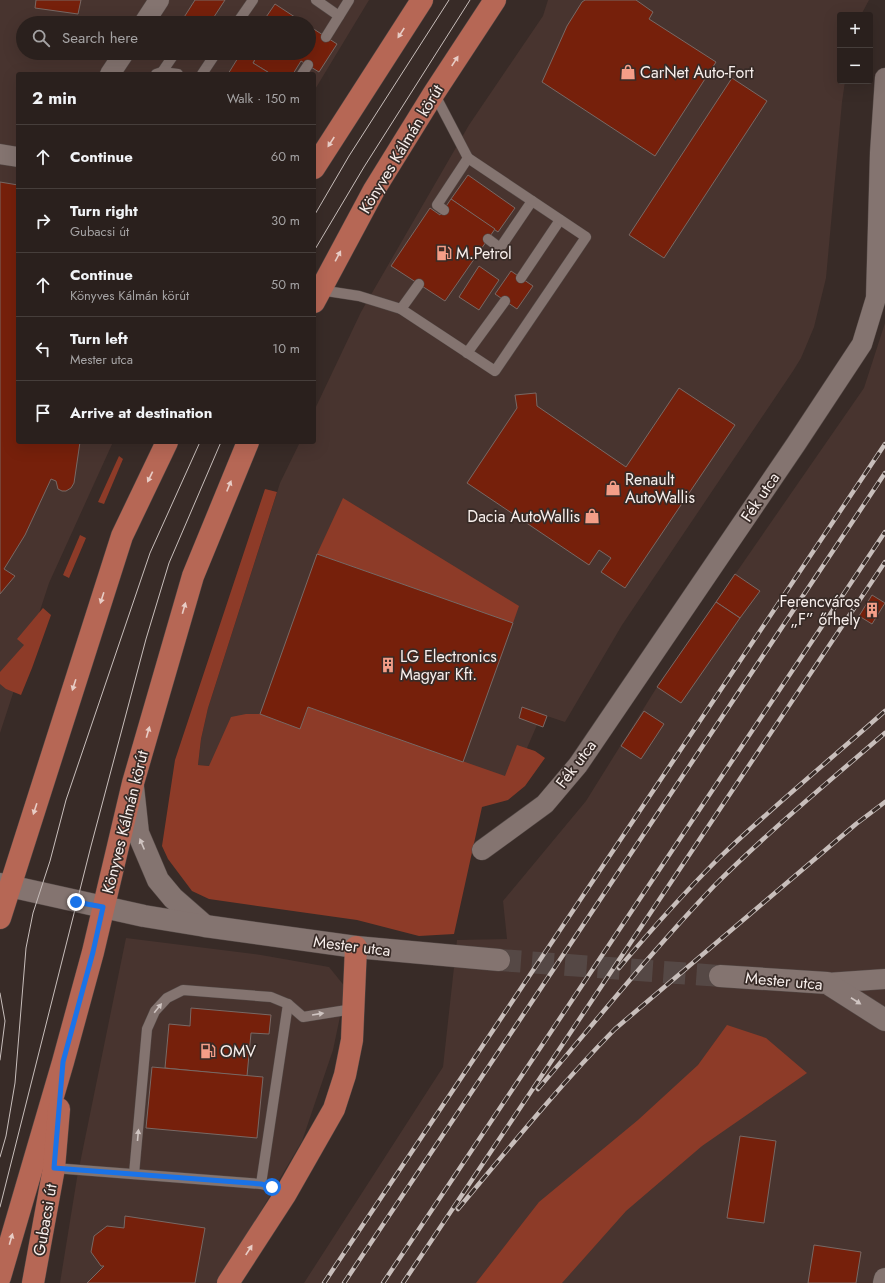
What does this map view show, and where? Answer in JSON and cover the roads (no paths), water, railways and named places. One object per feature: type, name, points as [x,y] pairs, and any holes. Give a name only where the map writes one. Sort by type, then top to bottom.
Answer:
[{"type":"main road","points":[[316,165],[422,0]]},
{"type":"main road","name":"Könyves Kálmán körút","points":[[317,296],[374,190],[434,93],[495,0]]},
{"type":"main road","points":[[0,918],[5,885],[122,536],[166,444]]},
{"type":"main road","name":"Könyves Kálmán körút","points":[[0,1277],[63,1062],[93,952],[133,783],[194,576],[247,444]]},
{"type":"main road","points":[[228,1283],[285,1195],[334,1109],[345,1075],[352,1040],[356,947]]},
{"type":"main road","name":"Gubacsi út","points":[[33,1283],[54,1168],[63,1062]]},
{"type":"street","points":[[149,16],[159,0]]},
{"type":"street","points":[[111,72],[119,60]]},
{"type":"street","name":"Fék utca","points":[[482,850],[545,804],[578,765],[796,444],[862,344],[876,298],[882,211],[880,153],[885,78]]},
{"type":"street","points":[[0,154],[16,157]]},
{"type":"street","points":[[133,783],[138,833],[158,880],[173,898],[205,926]]},
{"type":"street","name":"Mester utca","points":[[5,885],[144,916],[205,926],[356,947],[499,960]]},
{"type":"street","name":"Mester utca","points":[[720,976],[827,982],[885,1020]]},
{"type":"street","points":[[827,982],[885,979]]},
{"type":"street","points":[[884,1283],[885,1279]]},
{"type":"lane","points":[[242,16],[253,0]]},
{"type":"lane","points":[[316,0],[339,16]]},
{"type":"lane","points":[[326,37],[349,0]]},
{"type":"lane","points":[[160,72],[169,60]]},
{"type":"lane","points":[[203,72],[211,60]]},
{"type":"lane","points":[[303,72],[308,65]]},
{"type":"lane","points":[[317,296],[359,296],[401,309],[495,372],[586,237],[468,158],[434,93]]},
{"type":"lane","points":[[444,210],[437,205],[468,158]]},
{"type":"lane","points":[[488,240],[500,248],[532,201]]},
{"type":"lane","points":[[521,278],[560,220]]},
{"type":"lane","points":[[401,309],[419,284]]},
{"type":"lane","points":[[467,353],[505,301]]},
{"type":"lane","points":[[134,1174],[147,1029],[155,1011],[167,998],[183,990],[272,997],[288,1004],[303,1017],[353,1009]]},
{"type":"lane","points":[[261,1184],[288,1004]]},
{"type":"lane","points":[[54,1168],[261,1184],[272,1187],[285,1195]]},
{"type":"tunnel","points":[[499,960],[720,976]]},
{"type":"tram line","points":[[316,213],[349,156],[449,0]]},
{"type":"tram line","points":[[316,248],[364,167],[470,0]]},
{"type":"tram line","points":[[0,1157],[6,1136],[15,1083],[26,948],[33,913],[50,861],[66,800],[150,553],[199,444]]},
{"type":"tram line","points":[[0,1207],[91,846],[146,639],[169,563],[220,444]]},
{"type":"tram line","points":[[0,993],[5,1021],[0,1060]]},
{"type":"railway","points":[[324,1283],[885,444]]},
{"type":"railway","points":[[344,1283],[885,473]]},
{"type":"railway","points":[[383,1283],[885,532]]},
{"type":"railway","points":[[403,1283],[885,562]]},
{"type":"railway","points":[[619,968],[668,912],[719,858],[780,802],[885,711]]},
{"type":"railway","points":[[538,1089],[646,961],[714,886],[777,827],[885,733]]},
{"type":"railway","points":[[458,1209],[554,1095],[615,1029],[856,824],[885,802]]},
{"type":"place","name":"CarNet Auto-Fort","points":[[628,72]]},
{"type":"place","name":"M.Petrol","points":[[444,253]]},
{"type":"place","name":"Renault AutoWallis","points":[[613,488]]},
{"type":"place","name":"Dacia AutoWallis","points":[[592,516]]},
{"type":"place","name":"Ferencváros „F” őrhely","points":[[872,610]]},
{"type":"place","name":"LG Electronics Magyar Kft.","points":[[388,665]]},
{"type":"place","name":"OMV","points":[[208,1051]]}]
